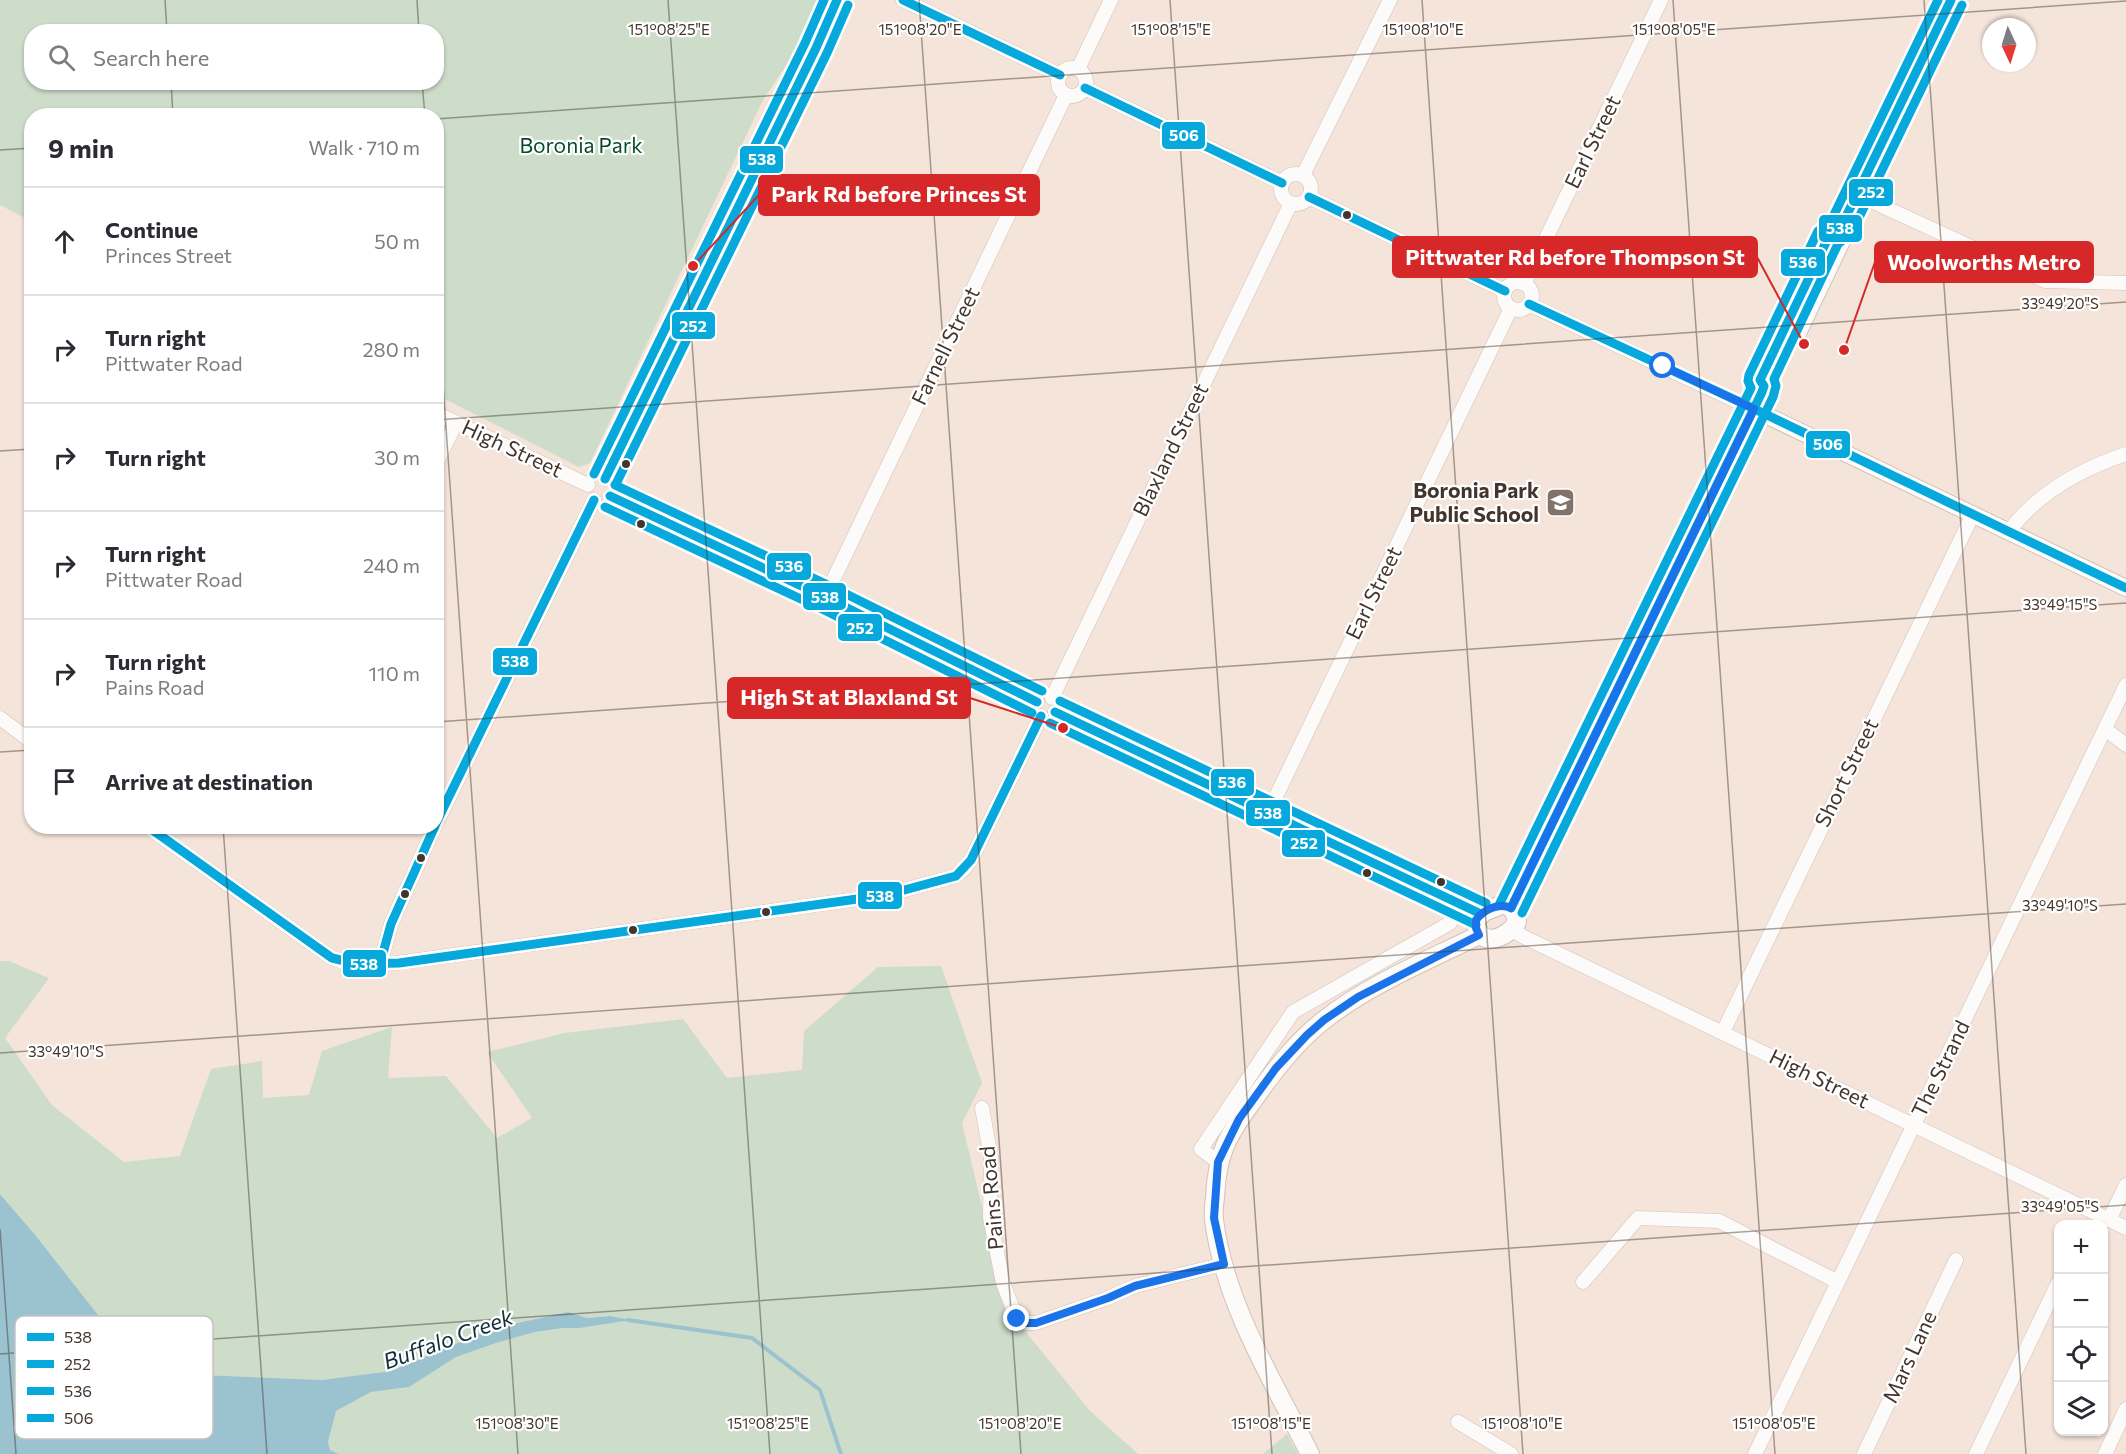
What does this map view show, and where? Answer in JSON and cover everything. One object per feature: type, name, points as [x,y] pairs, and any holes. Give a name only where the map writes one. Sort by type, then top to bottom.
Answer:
[{"type":"main road","points":[[1511,908],[1754,409],[1764,386],[1760,380],[1829,236],[1839,229],[1951,0]]},
{"type":"main road","points":[[1501,905],[1511,908],[1517,922],[1513,930],[1492,939],[1484,938],[1479,935],[1476,928],[1476,920],[1480,914],[1501,905]]},
{"type":"main road","points":[[1310,1454],[1241,1318],[1224,1264],[1214,1218],[1218,1162],[1246,1110],[1276,1068],[1324,1020],[1358,997],[1479,935]]},
{"type":"street","points":[[605,479],[816,48],[837,0]]},
{"type":"street","points":[[903,0],[1060,75]]},
{"type":"street","points":[[1078,69],[1111,0]]},
{"type":"street","points":[[1303,176],[1390,0]]},
{"type":"street","name":"Earl Street","points":[[1524,284],[1660,0]]},
{"type":"street","points":[[1066,69],[1078,69],[1086,77],[1085,88],[1076,96],[1066,95],[1059,88],[1060,75],[1066,69]]},
{"type":"street","points":[[1085,88],[1282,183]]},
{"type":"street","name":"Farnell Street","points":[[825,597],[1066,95]]},
{"type":"street","points":[[1291,174],[1303,176],[1311,185],[1309,197],[1299,203],[1291,203],[1282,195],[1282,183],[1291,174]]},
{"type":"street","points":[[1856,194],[2045,280],[2126,283]]},
{"type":"street","points":[[1309,197],[1505,291]]},
{"type":"street","name":"Blaxland Street","points":[[1054,705],[1291,203]]},
{"type":"street","points":[[1515,283],[1524,284],[1530,291],[1529,304],[1522,309],[1511,308],[1504,300],[1505,291],[1515,283]]},
{"type":"street","points":[[1529,304],[1754,409],[2126,588]]},
{"type":"street","name":"Earl Street","points":[[1269,813],[1511,308]]},
{"type":"street","name":"High Street","points":[[444,417],[588,485]]},
{"type":"street","points":[[444,447],[456,423]]},
{"type":"street","points":[[2009,531],[2031,506],[2049,492],[2090,468],[2126,454]]},
{"type":"street","points":[[593,479],[605,479],[610,484],[610,496],[603,501],[594,500],[588,493],[588,485],[593,479]]},
{"type":"street","points":[[610,496],[825,597],[1039,709],[1049,717],[1054,705],[1269,813],[1480,914]]},
{"type":"street","points":[[444,808],[594,500]]},
{"type":"street","name":"Short Street","points":[[1723,1032],[1973,514]]},
{"type":"street","name":"The Strand","points":[[1755,1454],[2126,685]]},
{"type":"street","points":[[157,834],[332,958],[353,964],[380,964],[617,934],[886,895],[956,876],[971,860],[1039,709]]},
{"type":"street","points":[[0,718],[24,736]]},
{"type":"street","points":[[2105,729],[2126,745]]},
{"type":"street","points":[[380,964],[391,924],[432,834]]},
{"type":"street","points":[[1218,1162],[1201,1149],[1293,1012],[1450,923],[1458,903]]},
{"type":"street","name":"High Street","points":[[1513,930],[2126,1228]]},
{"type":"street","name":"Pains Road","points":[[982,1108],[992,1157],[990,1217],[1003,1283],[1017,1319],[1025,1323],[1036,1323],[1135,1286],[1224,1264]]},
{"type":"street","points":[[2109,1220],[2126,1185]]},
{"type":"street","points":[[2086,1220],[2090,1211]]},
{"type":"street","points":[[1583,1282],[1638,1218],[1719,1221],[1838,1282]]},
{"type":"street","name":"Mars Lane","points":[[1864,1454],[1956,1260]]},
{"type":"street","points":[[1976,1454],[2054,1291]]},
{"type":"street","points":[[2105,1454],[2126,1409]]},
{"type":"street","points":[[1458,1422],[1511,1454]]},
{"type":"green space","name":"Boronia Park","points":[[0,0],[824,0],[825,8],[763,100],[590,463],[579,467],[444,399],[444,108],[24,108],[24,217],[0,205]]},
{"type":"green space","points":[[0,961],[9,961],[49,978],[5,1038],[52,1105],[124,1162],[180,1156],[211,1069],[262,1061],[263,1098],[309,1095],[322,1051],[392,1027],[388,1078],[446,1076],[497,1138],[532,1118],[487,1052],[565,1033],[683,1019],[727,1078],[802,1070],[804,1031],[878,967],[941,966],[982,1083],[962,1123],[989,1236],[1021,1326],[1090,1411],[1138,1454],[339,1454],[330,1450],[328,1442],[336,1411],[371,1392],[409,1387],[456,1357],[535,1332],[630,1320],[610,1316],[587,1318],[568,1312],[494,1328],[391,1371],[322,1380],[213,1375],[213,1316],[99,1316],[0,1194]]},
{"type":"green space","points":[[1287,1434],[1298,1454],[1263,1454]]},
{"type":"water","points":[[0,1194],[99,1316],[15,1316],[15,1439],[213,1439],[213,1375],[322,1380],[391,1371],[494,1328],[568,1312],[587,1318],[610,1316],[631,1320],[535,1332],[456,1357],[409,1387],[371,1392],[336,1411],[328,1442],[330,1450],[339,1454],[0,1454]]},
{"type":"waterway","name":"Buffalo Creek","points":[[628,1320],[752,1338],[820,1390],[841,1454]]},
{"type":"transit line","name":"536","points":[[594,474],[824,0]]},
{"type":"transit line","name":"538","points":[[605,479],[816,48],[837,0]]},
{"type":"transit line","name":"506","points":[[903,0],[1060,75]]},
{"type":"transit line","name":"536","points":[[1500,903],[1751,388],[1748,381],[1749,375],[1818,231],[1831,221],[1938,0]]},
{"type":"transit line","name":"538","points":[[1511,908],[1762,392],[1764,386],[1760,380],[1829,236],[1840,229],[1951,0]]},
{"type":"transit line","name":"252","points":[[616,484],[827,53],[848,5]]},
{"type":"transit line","name":"252","points":[[1522,913],[1773,397],[1776,386],[1774,379],[1838,244],[1851,234],[1962,5]]},
{"type":"transit line","name":"506","points":[[1085,88],[1282,183]]},
{"type":"transit line","name":"506","points":[[1309,197],[1505,291]]},
{"type":"transit line","name":"506","points":[[1529,304],[1740,402],[2126,588]]},
{"type":"transit line","name":"536","points":[[615,485],[830,586],[1042,691]]},
{"type":"transit line","name":"538","points":[[610,496],[825,597],[1037,702]]},
{"type":"transit line","name":"538","points":[[444,807],[594,500]]},
{"type":"transit line","name":"252","points":[[605,507],[820,608],[1032,713]]},
{"type":"transit line","name":"536","points":[[1060,701],[1486,903]]},
{"type":"transit line","name":"538","points":[[1055,712],[1481,914]]},
{"type":"transit line","name":"538","points":[[158,834],[332,958],[358,964],[399,963],[886,895],[956,876],[971,860],[1041,716]]},
{"type":"transit line","name":"252","points":[[1050,723],[1476,925]]},
{"type":"transit line","name":"538","points":[[380,964],[391,924],[431,834]]},
{"type":"place","name":"Park Rd before Princes St","points":[[693,266]]},
{"type":"place","name":"Pittwater Rd before Thompson St","points":[[1804,344]]},
{"type":"place","name":"Woolworths Metro","points":[[1844,350]]},
{"type":"place","name":"Boronia Park Public School","points":[[1560,503]]},
{"type":"place","name":"High St at Blaxland St","points":[[1063,728]]},
{"type":"route","points":[[1017,1319],[1025,1323],[1036,1323],[1135,1286],[1224,1264],[1214,1218],[1218,1162],[1239,1119],[1276,1068],[1307,1035],[1341,1008],[1379,985],[1479,935],[1476,920],[1480,914],[1501,905],[1511,908],[1754,409],[1663,366]]}]
